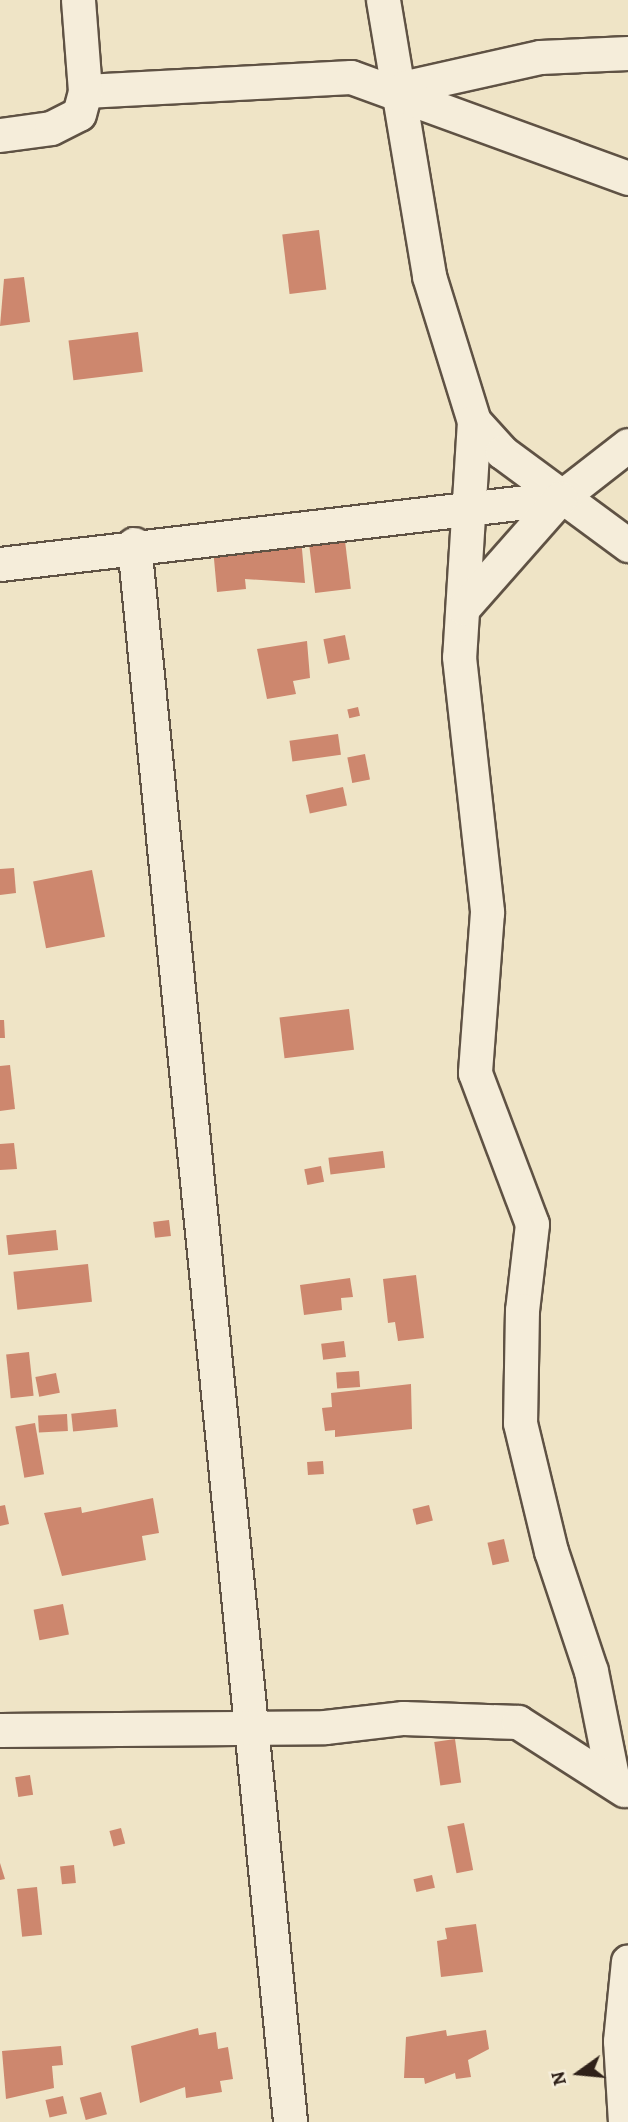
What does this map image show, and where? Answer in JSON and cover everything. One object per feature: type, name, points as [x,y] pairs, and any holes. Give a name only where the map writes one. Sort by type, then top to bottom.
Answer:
[{"type":"street","points":[[0,135],[51,128],[79,114],[85,91],[78,0]]},
{"type":"street","points":[[383,0],[429,276],[474,421],[459,657],[487,912],[475,1073],[532,1224],[522,1310],[520,1423],[551,1551],[591,1671],[620,1787]]},
{"type":"street","points":[[397,89],[540,57],[628,53]]},
{"type":"street","points":[[85,91],[351,77],[397,89],[628,178]]},
{"type":"street","points":[[474,421],[560,498],[628,545]]},
{"type":"street","points":[[463,608],[560,498],[628,445]]},
{"type":"street","points":[[0,564],[134,544],[560,498]]},
{"type":"street","points":[[134,544],[290,2122]]},
{"type":"street","points":[[0,1730],[250,1725],[325,1727],[416,1718],[519,1722],[620,1787]]},
{"type":"street","points":[[625,2122],[620,2041],[628,1961]]},
{"type":"building","points":[[319,230],[326,290],[290,294],[282,235]]},
{"type":"building","points":[[24,277],[30,322],[0,326],[4,279]]},
{"type":"building","points":[[138,332],[143,372],[73,380],[69,341]]},
{"type":"building","points":[[301,538],[305,583],[245,579],[246,589],[217,592],[213,548]]},
{"type":"building","points":[[345,541],[351,589],[315,593],[309,545]]},
{"type":"building","points":[[345,635],[350,660],[328,664],[323,639]]},
{"type":"building","points":[[307,641],[310,678],[293,681],[296,694],[267,699],[257,649]]},
{"type":"building","points":[[358,707],[360,716],[349,718],[347,709]]},
{"type":"building","points":[[338,734],[341,755],[292,762],[289,741]]},
{"type":"building","points":[[365,754],[370,780],[352,783],[347,757]]},
{"type":"building","points":[[343,787],[347,806],[310,813],[306,795]]},
{"type":"building","points":[[14,868],[16,893],[0,895],[0,869]]},
{"type":"building","points":[[92,870],[105,937],[46,948],[33,881]]},
{"type":"building","points":[[349,1009],[354,1050],[285,1058],[280,1018]]},
{"type":"building","points":[[0,1020],[4,1020],[5,1038],[0,1038]]},
{"type":"building","points":[[10,1065],[15,1109],[0,1111],[0,1066]]},
{"type":"building","points":[[14,1143],[17,1169],[0,1170],[0,1144]]},
{"type":"building","points":[[383,1151],[385,1168],[330,1175],[328,1158]]},
{"type":"building","points":[[321,1166],[324,1182],[307,1185],[304,1169]]},
{"type":"building","points":[[169,1220],[171,1236],[155,1238],[153,1222]]},
{"type":"building","points":[[56,1230],[58,1250],[8,1255],[6,1235]]},
{"type":"building","points":[[88,1264],[92,1302],[17,1310],[13,1272]]},
{"type":"building","points":[[416,1275],[424,1338],[398,1341],[395,1322],[388,1323],[383,1279]]},
{"type":"building","points":[[350,1278],[353,1297],[341,1298],[342,1310],[304,1315],[300,1285]]},
{"type":"building","points":[[344,1341],[346,1357],[323,1360],[321,1344]]},
{"type":"building","points":[[29,1352],[34,1396],[11,1398],[6,1354]]},
{"type":"building","points":[[359,1371],[360,1387],[337,1389],[336,1373]]},
{"type":"building","points":[[56,1373],[60,1393],[39,1397],[35,1377]]},
{"type":"building","points":[[411,1384],[412,1429],[335,1437],[335,1430],[325,1431],[322,1408],[332,1407],[331,1393]]},
{"type":"building","points":[[116,1409],[118,1427],[73,1432],[71,1414]]},
{"type":"building","points":[[67,1414],[68,1431],[39,1432],[38,1416]]},
{"type":"building","points":[[35,1423],[44,1474],[24,1478],[15,1426]]},
{"type":"building","points":[[323,1461],[324,1474],[308,1475],[307,1462]]},
{"type":"building","points":[[153,1498],[159,1533],[142,1536],[146,1560],[62,1576],[44,1513],[81,1507],[82,1513]]},
{"type":"building","points":[[5,1505],[9,1524],[0,1526],[0,1506]]},
{"type":"building","points":[[429,1505],[433,1521],[416,1525],[413,1509]]},
{"type":"building","points":[[504,1539],[509,1561],[493,1565],[487,1543]]},
{"type":"building","points":[[63,1604],[69,1634],[39,1640],[34,1610]]},
{"type":"building","points":[[455,1739],[461,1783],[440,1785],[434,1742]]},
{"type":"building","points":[[30,1775],[33,1795],[18,1797],[15,1777]]},
{"type":"building","points":[[464,1823],[473,1870],[456,1873],[447,1826]]},
{"type":"building","points":[[121,1828],[125,1843],[114,1847],[109,1831]]},
{"type":"building","points":[[0,1863],[5,1879],[0,1880]]},
{"type":"building","points":[[74,1865],[76,1883],[62,1884],[60,1866]]},
{"type":"building","points":[[432,1875],[435,1888],[416,1892],[413,1879]]},
{"type":"building","points":[[37,1887],[42,1935],[22,1937],[17,1889]]},
{"type":"building","points":[[476,1924],[483,1972],[441,1977],[437,1941],[447,1939],[445,1928]]},
{"type":"building","points":[[198,2028],[199,2035],[216,2032],[218,2049],[228,2047],[233,2079],[220,2081],[222,2092],[186,2098],[185,2087],[140,2103],[131,2046]]},
{"type":"building","points":[[446,2030],[447,2036],[486,2030],[489,2049],[468,2060],[471,2077],[456,2079],[455,2073],[425,2084],[424,2078],[404,2078],[406,2037]]},
{"type":"building","points":[[61,2046],[63,2065],[52,2066],[54,2088],[6,2099],[2,2051]]},
{"type":"building","points":[[101,2092],[107,2114],[86,2120],[80,2098]]},
{"type":"building","points":[[63,2096],[67,2114],[50,2118],[45,2100]]}]
